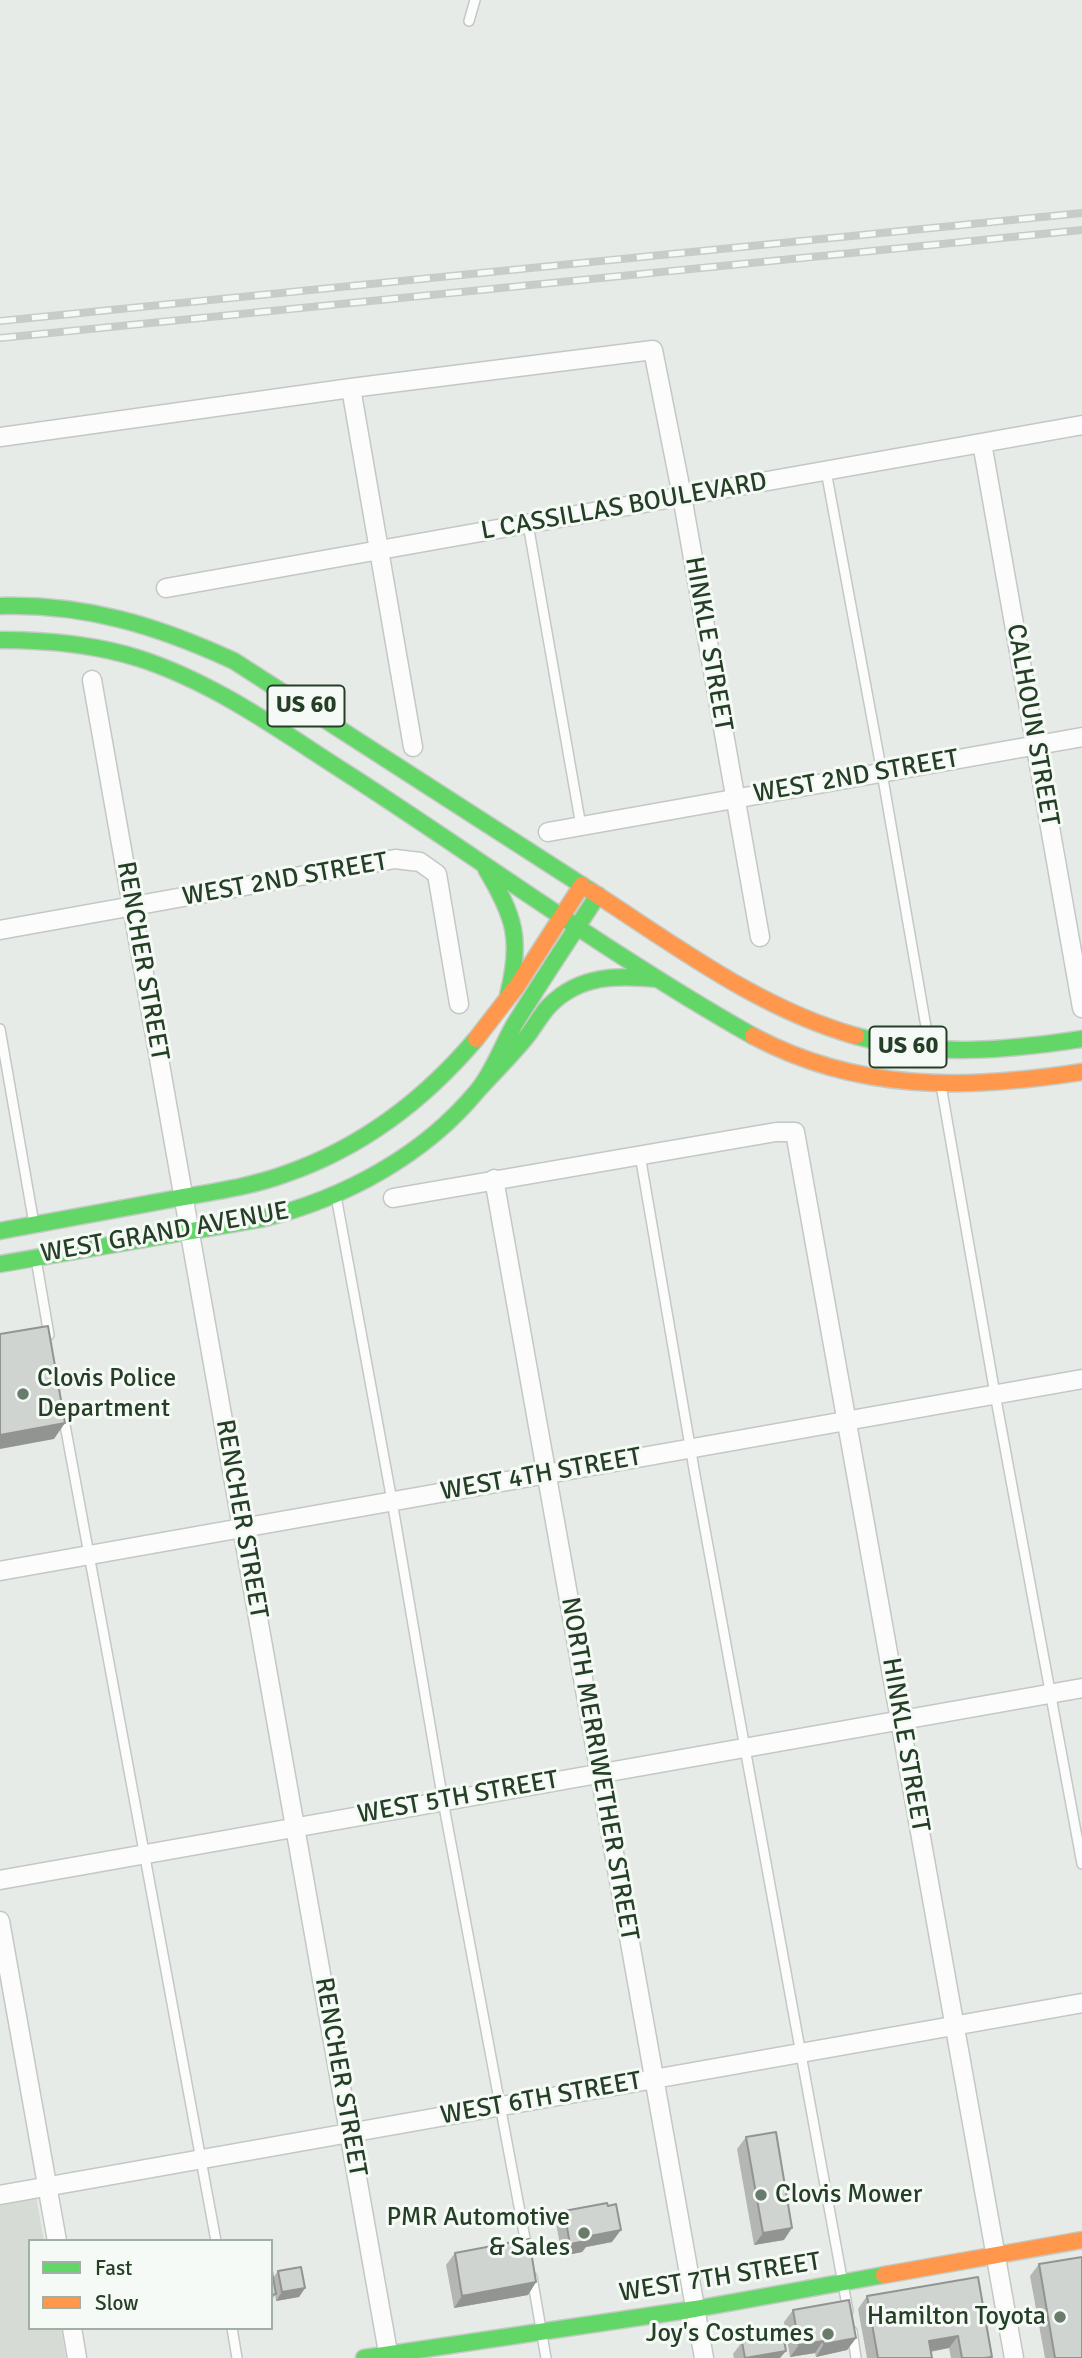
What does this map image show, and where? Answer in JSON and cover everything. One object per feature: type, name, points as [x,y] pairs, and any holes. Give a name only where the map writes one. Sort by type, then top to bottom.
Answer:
[{"type":"main road","name":"US 60","points":[[0,606],[38,605],[110,614],[144,623],[204,646],[262,678],[744,989],[793,1015],[860,1038],[930,1050],[981,1051],[1082,1039]]},
{"type":"main road","name":"US 60","points":[[0,640],[80,643],[158,665],[201,684],[282,732],[662,979],[770,1044],[817,1064],[872,1077],[925,1085],[1031,1081],[1082,1072]]},
{"type":"main road","points":[[481,861],[506,901],[513,919],[516,961],[508,995]]},
{"type":"main road","name":"WEST GRAND AVENUE","points":[[0,1231],[227,1189],[288,1173],[356,1141],[388,1121],[442,1077],[483,1031],[582,885]]},
{"type":"main road","name":"WEST GRAND AVENUE","points":[[0,1264],[293,1211],[381,1171],[437,1132],[479,1089],[514,1026],[598,895]]},
{"type":"main road","points":[[479,1089],[528,1035],[551,1004],[573,987],[604,976],[662,979]]},
{"type":"main road","name":"WEST 7TH STREET","points":[[364,2358],[695,2309],[1082,2239]]},
{"type":"street","name":"HINKLE STREET","points":[[351,388],[653,351],[682,496],[760,937]]},
{"type":"street","points":[[0,437],[351,388],[413,747]]},
{"type":"street","name":"L CASSILLAS BOULEVARD","points":[[166,588],[1082,425]]},
{"type":"street","name":"CALHOUN STREET","points":[[982,443],[1082,1008]]},
{"type":"street","name":"RENCHER STREET","points":[[92,680],[388,2356]]},
{"type":"street","name":"WEST 2ND STREET","points":[[548,832],[1082,737]]},
{"type":"street","name":"WEST 2ND STREET","points":[[0,930],[395,859],[420,862],[437,874],[459,1004]]},
{"type":"street","name":"HINKLE STREET","points":[[640,1155],[776,1132],[796,1132],[1013,2358]]},
{"type":"street","points":[[393,1198],[640,1155]]},
{"type":"street","name":"NORTH MERRIWETHER STREET","points":[[494,1179],[704,2358]]},
{"type":"street","name":"WEST 4TH STREET","points":[[0,1571],[1082,1379]]},
{"type":"street","name":"WEST 5TH STREET","points":[[0,1880],[1082,1688]]},
{"type":"street","points":[[0,1921],[57,2239]]},
{"type":"street","name":"WEST 6TH STREET","points":[[0,2195],[1082,2003]]},
{"type":"street","points":[[72,2330],[77,2358]]},
{"type":"lane","points":[[468,21],[475,0]]},
{"type":"lane","points":[[826,471],[930,1050]]},
{"type":"lane","points":[[528,524],[581,826]]},
{"type":"lane","points":[[0,1029],[35,1225]]},
{"type":"lane","points":[[941,1085],[1082,1864]]},
{"type":"lane","points":[[640,1155],[856,2358]]},
{"type":"lane","points":[[335,1194],[546,2358]]},
{"type":"lane","points":[[35,1257],[52,1349]]},
{"type":"lane","points":[[62,1404],[216,2239]]},
{"type":"lane","points":[[232,2330],[237,2358]]},
{"type":"shaded area","points":[[33,2179],[44,2239],[28,2239],[28,2330],[61,2330],[66,2358],[0,2358],[0,2185]]},
{"type":"building","name":"Clovis Police Department","points":[[48,1326],[65,1423],[0,1435],[0,1334]]},
{"type":"building","points":[[776,2132],[792,2228],[763,2233],[746,2137]]},
{"type":"building","points":[[607,2203],[608,2206],[616,2204],[621,2230],[590,2236],[591,2240],[570,2244],[564,2211]]},
{"type":"building","points":[[529,2239],[536,2282],[462,2296],[455,2253]]},
{"type":"building","name":"Hamilton Toyota","points":[[1082,2257],[1082,2358],[1055,2358],[1039,2264]]},
{"type":"building","points":[[301,2267],[305,2288],[282,2292],[278,2271]]},
{"type":"building","points":[[978,2277],[992,2357],[962,2358],[958,2336],[929,2341],[932,2358],[878,2358],[867,2296]]},
{"type":"building","points":[[849,2300],[856,2338],[799,2345],[793,2310]]},
{"type":"building","points":[[783,2334],[786,2351],[745,2358],[742,2342]]},
{"type":"railway","points":[[0,321],[1082,213]]},
{"type":"railway","points":[[0,338],[1082,230]]},
{"type":"traffic: fast","points":[[0,606],[62,609],[120,619],[177,637],[234,661],[591,891]]},
{"type":"traffic: fast","points":[[0,640],[71,644],[124,654],[169,669],[222,695],[348,774],[650,974],[753,1036]]},
{"type":"traffic: fast","points":[[486,869],[504,901],[513,929],[515,959],[508,995]]},
{"type":"traffic: fast","points":[[0,1264],[261,1219],[322,1200],[380,1172],[433,1135],[457,1114],[478,1090],[514,1025],[598,895]]},
{"type":"traffic: fast","points":[[479,1089],[562,995],[600,979],[657,979]]},
{"type":"traffic: fast","points":[[856,1036],[913,1047],[969,1050],[1025,1047],[1082,1039]]},
{"type":"traffic: fast","points":[[0,1231],[245,1186],[315,1162],[341,1150],[391,1119],[436,1082],[476,1039]]},
{"type":"traffic: fast","points":[[364,2358],[695,2309],[884,2275]]},
{"type":"traffic: slow","points":[[476,1039],[517,986],[582,885]]},
{"type":"traffic: slow","points":[[591,891],[719,974],[785,1010],[856,1036]]},
{"type":"traffic: slow","points":[[753,1036],[833,1068],[914,1082],[997,1082],[1082,1072]]},
{"type":"traffic: slow","points":[[884,2275],[1082,2240]]},
{"type":"place","name":"Clovis Police Department","points":[[23,1394]]},
{"type":"place","name":"Clovis Mower","points":[[761,2195]]},
{"type":"place","name":"PMR Automotive & Sales","points":[[584,2233]]},
{"type":"place","name":"Hamilton Toyota","points":[[1060,2317]]},
{"type":"place","name":"Joy's Costumes","points":[[828,2334]]}]
